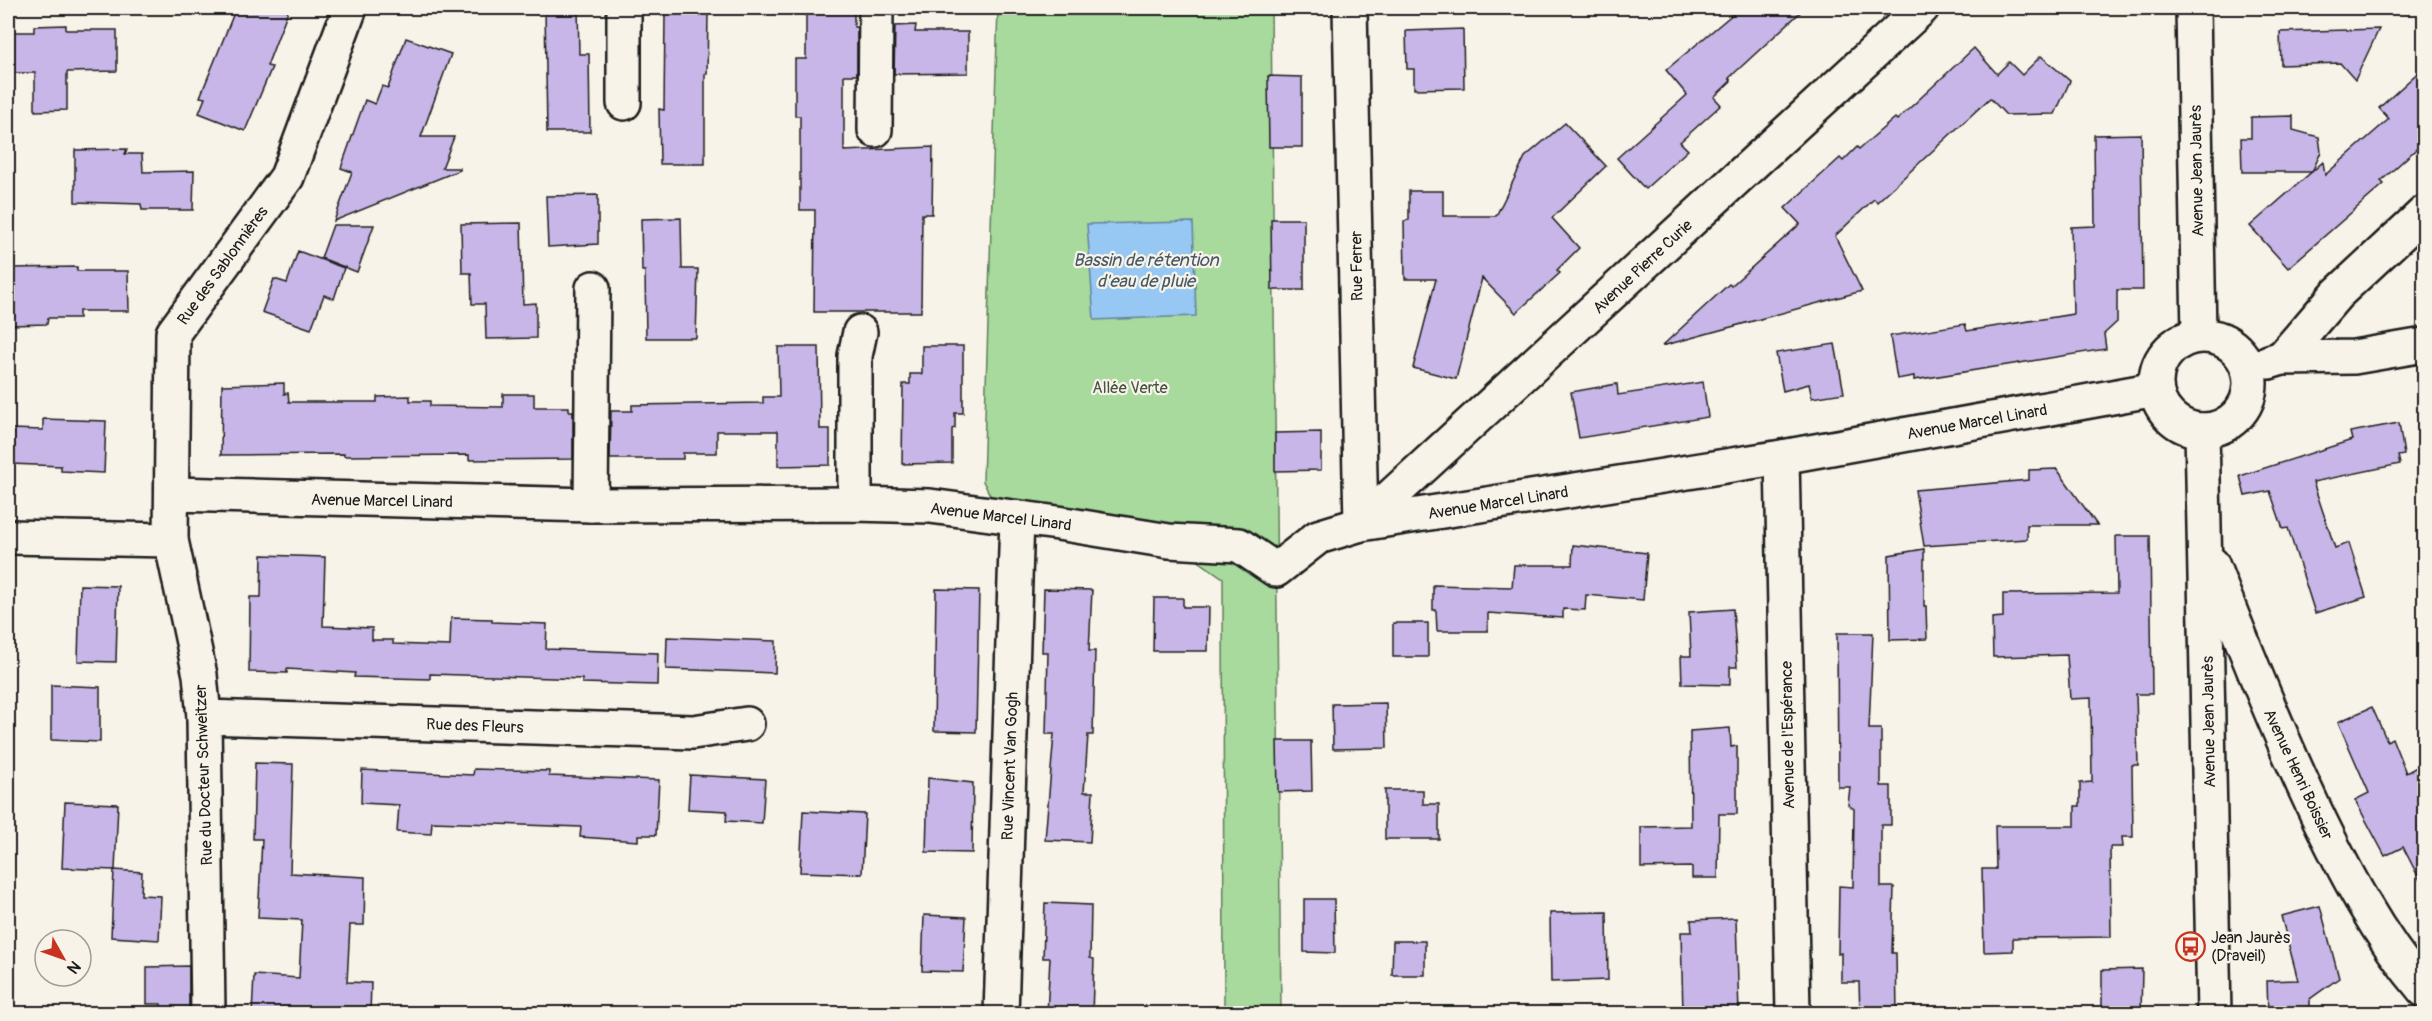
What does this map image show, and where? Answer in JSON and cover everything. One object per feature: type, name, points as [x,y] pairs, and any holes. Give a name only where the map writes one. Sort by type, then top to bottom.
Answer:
[{"type":"street","name":"Rue des Sablonnières","points":[[171,540],[173,333],[287,177],[350,8]]},
{"type":"street","points":[[624,8],[624,103]]},
{"type":"street","points":[[875,130],[876,8]]},
{"type":"street","name":"Rue Ferrer","points":[[1350,8],[1361,524]]},
{"type":"street","name":"Avenue Pierre Curie","points":[[1361,524],[1922,8]]},
{"type":"street","name":"Avenue Jean Jaurès","points":[[2193,8],[2199,335]]},
{"type":"street","points":[[2282,358],[2337,294],[2424,213]]},
{"type":"street","points":[[591,505],[592,288]]},
{"type":"street","points":[[855,504],[855,356],[861,333]]},
{"type":"street","points":[[2199,335],[2224,340],[2243,357],[2248,368],[2250,383],[2248,398],[2241,411],[2230,421],[2216,428],[2202,430],[2188,428],[2177,422],[2160,402],[2156,389],[2157,374],[2162,360],[2171,347],[2185,339],[2199,335]]},
{"type":"street","points":[[2248,368],[2282,358],[2354,357],[2424,345]]},
{"type":"street","name":"Avenue Marcel Linard","points":[[173,494],[591,505],[930,506],[1169,541],[1239,545],[1276,570],[1318,537],[1361,524],[1782,457],[2156,389]]},
{"type":"street","name":"Avenue Jean Jaurès","points":[[2202,430],[2214,1014]]},
{"type":"street","name":"Avenue de l'Espérance","points":[[1782,457],[1793,1014]]},
{"type":"street","name":"Rue Vincent Van Gogh","points":[[1001,1014],[1017,518]]},
{"type":"street","points":[[8,537],[171,540]]},
{"type":"street","name":"Rue du Docteur Schweitzer","points":[[171,540],[200,675],[204,717],[208,1014]]},
{"type":"street","name":"Avenue Henri Boissier","points":[[2204,542],[2258,684],[2338,860],[2398,960],[2424,990]]},
{"type":"street","name":"Rue des Fleurs","points":[[204,717],[693,732],[747,724]]},
{"type":"green space","name":"Allée Verte","points":[[998,8],[1271,8],[1281,1013],[1224,1013],[1223,578],[1169,541],[1000,515],[983,481]]},
{"type":"water","name":"Bassin de rétention d'eau de pluie","points":[[1193,222],[1196,316],[1094,320],[1087,224]]},
{"type":"building","points":[[236,8],[289,8],[267,66],[272,67],[245,131],[199,113],[205,98],[200,97]]},
{"type":"building","points":[[545,8],[578,8],[579,54],[589,54],[590,132],[547,132]]},
{"type":"building","points":[[806,8],[854,8],[854,27],[857,27],[857,75],[844,75],[844,151],[933,147],[932,214],[922,214],[921,312],[814,312],[815,210],[800,210],[800,116],[795,116],[795,59],[806,59]]},
{"type":"building","points":[[1740,8],[1805,8],[1729,78],[1731,81],[1714,97],[1721,105],[1680,142],[1688,150],[1645,189],[1617,158],[1687,95],[1666,70]]},
{"type":"building","points":[[665,14],[708,14],[705,164],[660,164],[659,109],[664,110]]},
{"type":"building","points":[[66,25],[66,30],[117,30],[117,71],[67,72],[67,110],[35,111],[35,73],[8,73],[8,32],[34,32],[34,26]]},
{"type":"building","points":[[916,25],[915,32],[968,32],[968,73],[894,74],[895,26]]},
{"type":"building","points":[[1463,29],[1464,88],[1414,89],[1414,69],[1407,69],[1406,31]]},
{"type":"building","points":[[2379,29],[2355,80],[2340,63],[2281,65],[2280,32]]},
{"type":"building","points":[[406,38],[451,54],[421,137],[454,137],[442,168],[460,168],[460,170],[334,221],[352,172],[341,168],[365,100],[375,104],[382,86],[388,88]]},
{"type":"building","points":[[1974,48],[1997,74],[2009,62],[2022,75],[2041,56],[2070,81],[2055,114],[2006,115],[1990,98],[1877,202],[1874,199],[1835,236],[1862,291],[1662,346],[1729,284],[1731,286],[1800,224],[1785,208],[1840,158],[1843,161],[1857,147],[1859,149],[1895,118],[1897,120]]},
{"type":"building","points":[[2424,67],[2424,142],[2381,181],[2384,184],[2288,268],[2250,226],[2323,162],[2325,175],[2389,119],[2379,108]]},
{"type":"building","points":[[1268,76],[1302,77],[1302,147],[1269,147]]},
{"type":"building","points":[[2293,116],[2293,130],[2319,137],[2321,152],[2312,172],[2242,172],[2241,138],[2251,138],[2251,117]]},
{"type":"building","points":[[1565,123],[1606,166],[1552,218],[1579,248],[1557,270],[1560,273],[1516,313],[1482,278],[1456,379],[1413,368],[1436,279],[1405,279],[1404,221],[1409,220],[1409,191],[1443,191],[1443,216],[1496,216],[1525,157]]},
{"type":"building","points":[[2141,134],[2143,290],[2117,290],[2117,322],[2104,334],[2106,349],[1914,380],[1914,376],[1897,379],[1890,336],[1965,324],[1967,331],[2073,314],[2071,227],[2095,226],[2094,135]]},
{"type":"building","points":[[127,149],[125,154],[142,154],[143,172],[194,171],[193,210],[142,210],[141,204],[75,202],[75,150]]},
{"type":"building","points":[[598,195],[598,244],[548,247],[546,196]]},
{"type":"building","points":[[681,218],[682,269],[698,269],[696,338],[646,338],[645,271],[642,271],[641,219]]},
{"type":"building","points":[[1271,219],[1304,219],[1304,290],[1272,290]]},
{"type":"building","points":[[521,223],[523,304],[536,303],[536,338],[486,339],[485,304],[472,304],[471,273],[462,273],[461,224]]},
{"type":"building","points":[[333,225],[374,225],[357,272],[321,258]]},
{"type":"building","points":[[298,251],[344,268],[334,299],[324,295],[311,329],[262,312],[274,279],[287,283]]},
{"type":"building","points":[[77,267],[77,271],[128,271],[129,311],[79,311],[79,318],[48,318],[47,324],[11,325],[10,268]]},
{"type":"building","points":[[1835,344],[1844,393],[1812,398],[1809,384],[1783,391],[1776,353]]},
{"type":"building","points":[[922,346],[963,346],[963,413],[955,413],[955,428],[952,429],[952,463],[902,464],[903,384],[910,384],[910,374],[922,374]]},
{"type":"building","points":[[778,347],[819,347],[820,429],[830,429],[830,465],[778,466],[778,431],[717,431],[717,453],[683,453],[683,459],[610,459],[611,411],[632,411],[632,405],[763,403],[763,397],[779,397]]},
{"type":"building","points":[[1703,382],[1708,417],[1579,438],[1571,392],[1617,384],[1618,395]]},
{"type":"building","points":[[284,383],[284,394],[288,393],[289,402],[377,402],[377,397],[410,396],[410,401],[430,401],[430,406],[503,407],[503,394],[534,394],[534,407],[569,407],[569,411],[573,411],[573,459],[469,460],[469,455],[221,455],[222,385]]},
{"type":"building","points":[[43,419],[106,421],[104,473],[61,471],[61,466],[10,464],[11,429],[43,430]]},
{"type":"building","points":[[2399,423],[2404,455],[2398,456],[2400,464],[2313,482],[2335,548],[2349,543],[2366,597],[2315,613],[2288,528],[2283,529],[2270,491],[2245,496],[2240,476],[2352,440],[2350,432]]},
{"type":"building","points":[[1321,432],[1321,470],[1275,471],[1275,433]]},
{"type":"building","points":[[2057,469],[2097,525],[2027,525],[2027,539],[1924,546],[1915,490],[2029,480],[2029,470]]},
{"type":"building","points":[[2116,536],[2150,536],[2152,694],[2136,694],[2138,765],[2132,765],[2133,837],[2122,837],[2123,847],[2110,847],[2111,937],[2013,938],[2013,951],[1984,952],[1982,869],[1996,869],[1995,826],[2075,826],[2075,806],[2080,806],[2080,783],[2092,782],[2091,698],[2070,699],[2067,655],[1993,657],[1992,618],[2003,617],[2003,594],[2117,593]]},
{"type":"building","points":[[1573,545],[1647,553],[1643,600],[1586,595],[1585,610],[1563,609],[1563,618],[1488,613],[1488,631],[1437,631],[1436,610],[1433,610],[1433,585],[1512,587],[1514,565],[1572,565]]},
{"type":"building","points":[[1924,549],[1924,606],[1926,606],[1927,639],[1890,640],[1889,555]]},
{"type":"building","points":[[262,555],[325,557],[323,626],[372,628],[372,640],[393,640],[393,644],[450,646],[451,618],[547,624],[546,649],[658,653],[657,685],[582,683],[582,679],[430,674],[430,679],[354,677],[355,673],[287,669],[287,673],[249,672],[250,597],[261,597]]},
{"type":"building","points":[[80,585],[118,586],[116,662],[78,661]]},
{"type":"building","points":[[936,589],[979,590],[976,732],[934,731]]},
{"type":"building","points":[[1044,589],[1092,590],[1089,651],[1095,651],[1093,735],[1088,735],[1084,792],[1093,792],[1090,842],[1045,840],[1054,734],[1046,734],[1048,652],[1042,652]]},
{"type":"building","points":[[1154,598],[1183,598],[1183,607],[1209,607],[1208,651],[1153,651]]},
{"type":"building","points":[[1733,609],[1737,667],[1730,667],[1730,685],[1682,684],[1681,656],[1691,656],[1689,612]]},
{"type":"building","points":[[1393,623],[1428,623],[1428,657],[1393,657]]},
{"type":"building","points":[[1837,633],[1873,633],[1869,729],[1881,729],[1881,786],[1891,786],[1891,825],[1881,825],[1881,887],[1894,887],[1892,953],[1896,953],[1897,1014],[1860,1014],[1859,982],[1841,982],[1841,953],[1838,954],[1839,886],[1853,887],[1854,809],[1848,805],[1850,787],[1838,787]]},
{"type":"building","points":[[667,637],[776,641],[775,673],[666,669]]},
{"type":"building","points":[[51,685],[100,687],[100,742],[51,740]]},
{"type":"building","points":[[1386,703],[1387,748],[1333,749],[1332,704]]},
{"type":"building","points":[[2372,707],[2387,741],[2392,738],[2406,773],[2424,763],[2424,888],[2403,847],[2385,856],[2355,800],[2369,793],[2338,722]]},
{"type":"building","points":[[1730,728],[1731,747],[1737,746],[1737,814],[1719,814],[1718,878],[1692,878],[1692,867],[1641,868],[1641,827],[1691,826],[1690,731]]},
{"type":"building","points":[[1277,741],[1311,741],[1312,791],[1278,792]]},
{"type":"building","points":[[255,763],[293,764],[290,873],[365,877],[364,925],[350,925],[347,982],[371,983],[370,1014],[252,1014],[254,975],[299,978],[302,920],[258,918],[262,839],[253,839]]},
{"type":"building","points":[[474,769],[549,771],[549,776],[659,780],[656,835],[638,835],[638,841],[580,837],[581,827],[432,822],[431,834],[397,832],[399,805],[361,803],[362,770],[473,775]]},
{"type":"building","points":[[690,775],[765,779],[762,823],[726,821],[727,811],[688,809]]},
{"type":"building","points":[[928,778],[973,783],[972,853],[926,852]]},
{"type":"building","points":[[1385,790],[1423,790],[1423,804],[1439,804],[1439,839],[1385,839]]},
{"type":"building","points":[[65,802],[118,804],[115,870],[62,868]]},
{"type":"building","points":[[803,811],[865,814],[862,874],[800,872]]},
{"type":"building","points":[[114,870],[142,872],[141,895],[161,896],[159,940],[111,937]]},
{"type":"building","points":[[1304,899],[1334,899],[1335,953],[1304,952]]},
{"type":"building","points":[[1045,903],[1091,905],[1090,958],[1094,959],[1092,1014],[1047,1014],[1050,958],[1043,958]]},
{"type":"building","points":[[2320,906],[2339,978],[2310,999],[2310,1012],[2268,1013],[2267,981],[2298,980],[2281,916]]},
{"type":"building","points":[[1607,912],[1608,980],[1551,982],[1550,913]]},
{"type":"building","points":[[924,915],[966,917],[963,972],[922,971]]},
{"type":"building","points":[[1736,918],[1739,1014],[1683,1014],[1681,932],[1692,932],[1691,920]]},
{"type":"building","points":[[1393,941],[1425,941],[1425,975],[1392,975]]},
{"type":"building","points":[[189,966],[189,1014],[161,1014],[161,1004],[147,1004],[147,967]]},
{"type":"building","points":[[2142,969],[2141,1014],[2102,1014],[2102,970]]},
{"type":"place","name":"Jean Jaurès (Draveil)","points":[[2190,946]]}]
